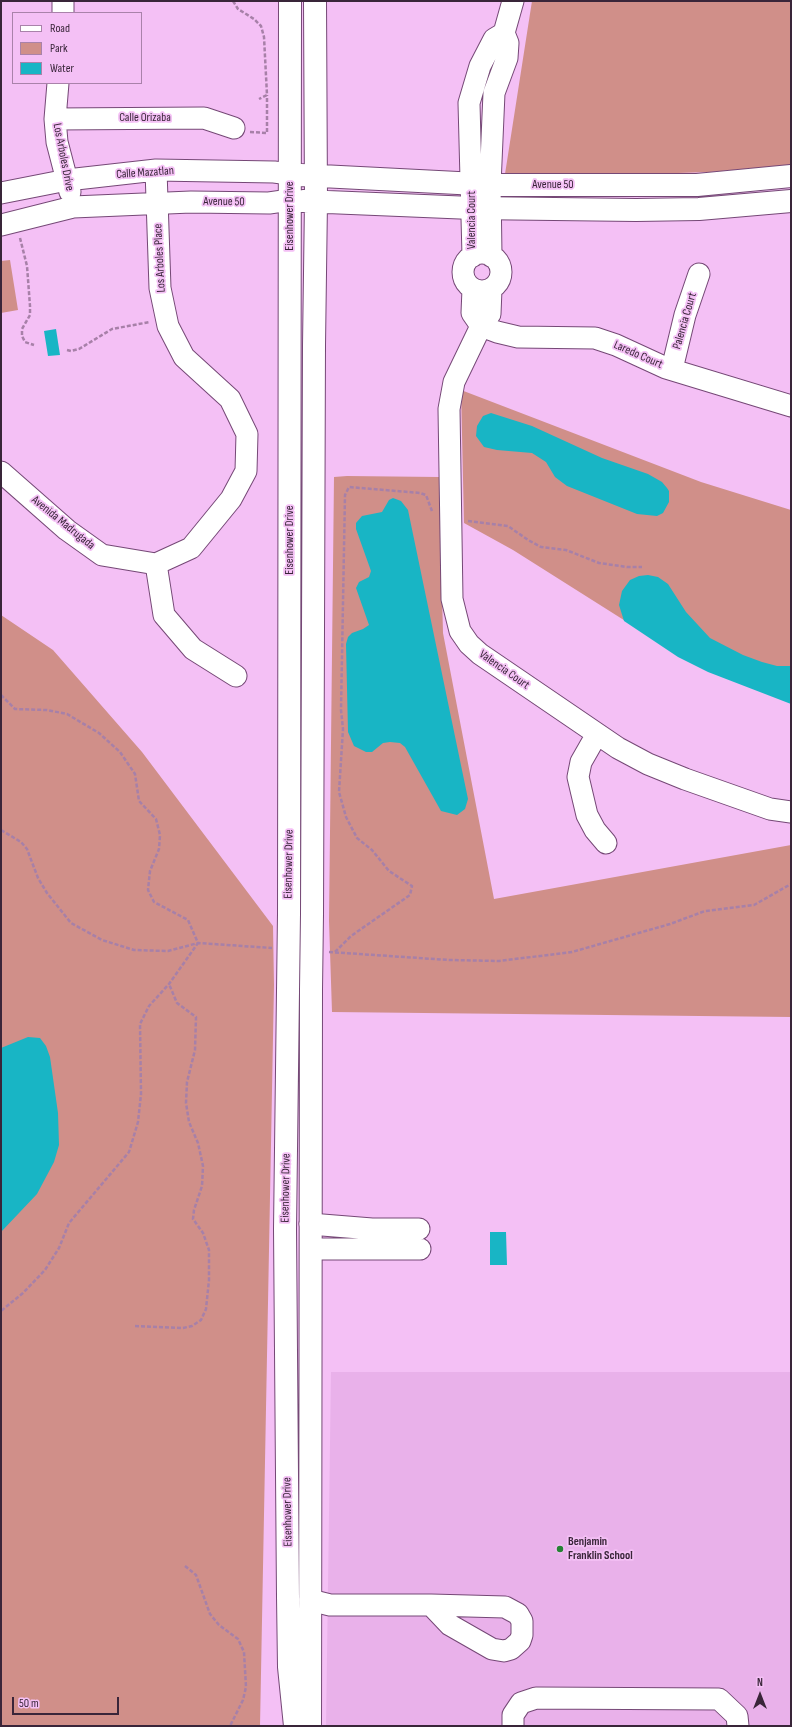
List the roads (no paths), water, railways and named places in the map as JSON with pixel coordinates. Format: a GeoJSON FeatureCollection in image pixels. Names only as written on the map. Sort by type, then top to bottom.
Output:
{"type":"FeatureCollection","features":[{"type":"Feature","properties":{"kind":"main road","name":"Eisenhower Drive"},"geometry":{"type":"LineString","coordinates":[[290,1],[289,914],[285,1229],[289,1667],[295,1726]]}},
{"type":"Feature","properties":{"kind":"main road","name":"Eisenhower Drive"},"geometry":{"type":"LineString","coordinates":[[310,1726],[310,1224],[316,201],[315,1]]}},
{"type":"Feature","properties":{"kind":"main road","name":"Avenue 50"},"geometry":{"type":"LineString","coordinates":[[290,174],[481,185],[697,185],[791,176]]}},
{"type":"Feature","properties":{"kind":"main road","name":"Avenue 50"},"geometry":{"type":"LineString","coordinates":[[290,200],[481,208],[699,209],[791,201]]}},
{"type":"Feature","properties":{"kind":"main road"},"geometry":{"type":"LineString","coordinates":[[286,1155],[297,1176],[298,1240],[310,1249]]}},
{"type":"Feature","properties":{"kind":"main road"},"geometry":{"type":"LineString","coordinates":[[289,1569],[300,1595],[305,1599],[310,1600]]}},
{"type":"Feature","properties":{"kind":"street"},"geometry":{"type":"LineString","coordinates":[[63,1],[63,12]]}},
{"type":"Feature","properties":{"kind":"street","name":"Valencia Court"},"geometry":{"type":"LineString","coordinates":[[482,256],[481,185],[494,93],[507,58],[508,44],[504,33],[513,1]]}},
{"type":"Feature","properties":{"kind":"street","name":"Los Arboles Drive"},"geometry":{"type":"LineString","coordinates":[[58,84],[55,119],[57,142],[73,207]]}},
{"type":"Feature","properties":{"kind":"street","name":"Calle Orizaba"},"geometry":{"type":"LineString","coordinates":[[55,119],[204,118],[234,128]]}},
{"type":"Feature","properties":{"kind":"street","name":"Calle Mazatlan"},"geometry":{"type":"LineString","coordinates":[[1,193],[67,180],[156,170],[274,172],[290,174]]}},
{"type":"Feature","properties":{"kind":"street","name":"Los Arboles Place"},"geometry":{"type":"LineString","coordinates":[[156,170],[160,288],[168,326],[184,357],[230,399],[247,434],[246,471],[231,499],[191,548],[156,564]]}},
{"type":"Feature","properties":{"kind":"street","name":"Avenue 50"},"geometry":{"type":"LineString","coordinates":[[157,203],[269,203],[290,200]]}},
{"type":"Feature","properties":{"kind":"street"},"geometry":{"type":"LineString","coordinates":[[9,223],[73,207],[157,203]]}},
{"type":"Feature","properties":{"kind":"street","name":"Valencia Court"},"geometry":{"type":"LineString","coordinates":[[482,256],[499,266],[500,272],[497,283],[482,289],[466,283],[463,271],[464,265],[482,256]]}},
{"type":"Feature","properties":{"kind":"street","name":"Palencia Court"},"geometry":{"type":"LineString","coordinates":[[672,369],[685,315],[699,274]]}},
{"type":"Feature","properties":{"kind":"street","name":"Valencia Court"},"geometry":{"type":"LineString","coordinates":[[482,289],[472,313],[481,326],[462,363],[451,394],[449,409],[452,599],[460,630],[469,644],[480,654],[618,748],[648,764],[685,779],[770,809],[791,812]]}},
{"type":"Feature","properties":{"kind":"street","name":"Laredo Court"},"geometry":{"type":"LineString","coordinates":[[481,326],[497,332],[518,336],[595,338],[616,345],[672,369],[791,406]]}},
{"type":"Feature","properties":{"kind":"street","name":"Avenida Madrugada"},"geometry":{"type":"LineString","coordinates":[[1,472],[67,530],[102,555],[156,564]]}},
{"type":"Feature","properties":{"kind":"street"},"geometry":{"type":"LineString","coordinates":[[156,564],[164,615],[193,648],[236,676]]}},
{"type":"Feature","properties":{"kind":"street"},"geometry":{"type":"LineString","coordinates":[[597,734],[581,762],[578,777],[587,815],[595,830],[606,843]]}},
{"type":"Feature","properties":{"kind":"street"},"geometry":{"type":"LineString","coordinates":[[310,1224],[372,1239]]}},
{"type":"Feature","properties":{"kind":"street"},"geometry":{"type":"LineString","coordinates":[[310,1249],[372,1239],[419,1239]]}},
{"type":"Feature","properties":{"kind":"street"},"geometry":{"type":"LineString","coordinates":[[310,1600],[330,1605],[431,1605]]}},
{"type":"Feature","properties":{"kind":"street"},"geometry":{"type":"LineString","coordinates":[[512,1726],[513,1715],[521,1703],[536,1698],[544,1698],[719,1699],[737,1716],[738,1726]]}},
{"type":"Feature","properties":{"kind":"water"},"geometry":{"type":"Polygon","coordinates":[[[56,329],[60,355],[48,356],[44,331],[56,329]]]}},
{"type":"Feature","properties":{"kind":"water"},"geometry":{"type":"Polygon","coordinates":[[[491,413],[532,426],[602,458],[648,474],[662,482],[667,488],[669,491],[669,502],[663,513],[657,516],[637,514],[567,486],[555,477],[546,462],[532,453],[497,450],[484,447],[476,436],[477,426],[483,416],[491,413]]]}},
{"type":"Feature","properties":{"kind":"water"},"geometry":{"type":"Polygon","coordinates":[[[393,498],[401,501],[408,510],[468,799],[465,809],[457,815],[441,811],[405,747],[400,743],[383,743],[372,752],[366,752],[354,746],[348,732],[346,644],[348,637],[352,633],[369,625],[356,588],[359,582],[369,577],[371,571],[356,529],[356,523],[362,516],[382,512],[389,500],[393,498]]]}},
{"type":"Feature","properties":{"kind":"water"},"geometry":{"type":"Polygon","coordinates":[[[648,575],[658,577],[668,584],[686,612],[710,638],[743,655],[762,662],[777,666],[791,666],[791,704],[708,672],[678,657],[624,621],[619,605],[622,591],[630,580],[639,576],[648,575]]]}},
{"type":"Feature","properties":{"kind":"water"},"geometry":{"type":"Polygon","coordinates":[[[28,1037],[40,1038],[46,1046],[50,1057],[58,1113],[59,1145],[54,1162],[37,1194],[1,1232],[1,1048],[28,1037]]]}},
{"type":"Feature","properties":{"kind":"water"},"geometry":{"type":"Polygon","coordinates":[[[490,1232],[506,1232],[507,1265],[490,1265],[490,1232]]]}},
{"type":"Feature","properties":{"kind":"place","name":"Benjamin Franklin School"},"geometry":{"type":"Point","coordinates":[560,1549]}}]}
